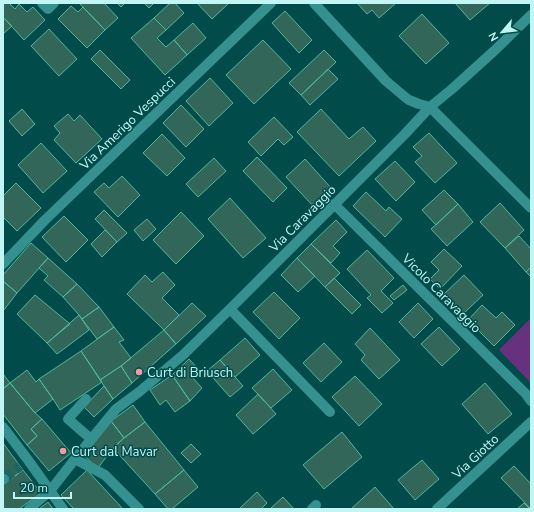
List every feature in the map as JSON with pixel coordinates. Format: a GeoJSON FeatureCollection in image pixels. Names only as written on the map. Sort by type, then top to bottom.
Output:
{"type":"FeatureCollection","features":[{"type":"Feature","properties":{"kind":"street"},"geometry":{"type":"LineString","coordinates":[[42,3],[48,9],[54,3]]}},
{"type":"Feature","properties":{"kind":"street","name":"Via Amerigo Vespucci"},"geometry":{"type":"LineString","coordinates":[[3,264],[45,220],[271,3]]}},
{"type":"Feature","properties":{"kind":"street"},"geometry":{"type":"LineString","coordinates":[[314,3],[386,81],[409,100],[430,107],[443,118],[529,203]]}},
{"type":"Feature","properties":{"kind":"street","name":"Via Caravaggio"},"geometry":{"type":"LineString","coordinates":[[29,509],[50,491],[116,409],[177,360],[404,135],[430,107],[494,52],[531,15]]}},
{"type":"Feature","properties":{"kind":"street","name":"Vicolo Caravaggio"},"geometry":{"type":"LineString","coordinates":[[334,204],[526,394],[531,401]]}},
{"type":"Feature","properties":{"kind":"street"},"geometry":{"type":"LineString","coordinates":[[230,309],[330,412]]}},
{"type":"Feature","properties":{"kind":"street"},"geometry":{"type":"LineString","coordinates":[[86,399],[68,419],[91,439]]}},
{"type":"Feature","properties":{"kind":"street","name":"Via Giotto"},"geometry":{"type":"LineString","coordinates":[[437,509],[531,422]]}},
{"type":"Feature","properties":{"kind":"street"},"geometry":{"type":"LineString","coordinates":[[3,427],[24,463],[50,491],[63,509]]}},
{"type":"Feature","properties":{"kind":"street"},"geometry":{"type":"LineString","coordinates":[[75,459],[105,475],[139,509]]}},
{"type":"Feature","properties":{"kind":"shaded area"},"geometry":{"type":"Polygon","coordinates":[[[531,318],[531,383],[499,350],[531,318]]]}},
{"type":"Feature","properties":{"kind":"building"},"geometry":{"type":"Polygon","coordinates":[[[3,3],[9,3],[15,9],[19,4],[27,12],[33,7],[45,20],[24,40],[3,17],[3,3]]]}},
{"type":"Feature","properties":{"kind":"building"},"geometry":{"type":"Polygon","coordinates":[[[79,3],[104,3],[118,18],[105,30],[79,3]]]}},
{"type":"Feature","properties":{"kind":"building"},"geometry":{"type":"Polygon","coordinates":[[[117,3],[125,3],[121,7],[117,3]]]}},
{"type":"Feature","properties":{"kind":"building"},"geometry":{"type":"Polygon","coordinates":[[[144,3],[154,3],[149,8],[144,3]]]}},
{"type":"Feature","properties":{"kind":"building"},"geometry":{"type":"Polygon","coordinates":[[[170,3],[175,3],[184,13],[166,30],[154,18],[170,3]]]}},
{"type":"Feature","properties":{"kind":"building"},"geometry":{"type":"Polygon","coordinates":[[[197,3],[229,3],[212,19],[197,3]]]}},
{"type":"Feature","properties":{"kind":"building"},"geometry":{"type":"Polygon","coordinates":[[[357,3],[396,3],[379,18],[372,10],[367,14],[357,3]]]}},
{"type":"Feature","properties":{"kind":"building"},"geometry":{"type":"Polygon","coordinates":[[[455,3],[490,3],[470,20],[455,3]]]}},
{"type":"Feature","properties":{"kind":"building"},"geometry":{"type":"Polygon","coordinates":[[[71,6],[78,12],[83,7],[105,30],[87,48],[58,19],[71,6]]]}},
{"type":"Feature","properties":{"kind":"building"},"geometry":{"type":"Polygon","coordinates":[[[285,11],[312,40],[299,53],[272,23],[285,11]]]}},
{"type":"Feature","properties":{"kind":"building"},"geometry":{"type":"Polygon","coordinates":[[[422,14],[449,43],[426,64],[399,36],[422,14]]]}},
{"type":"Feature","properties":{"kind":"building"},"geometry":{"type":"Polygon","coordinates":[[[3,17],[12,26],[3,34],[3,17]]]}},
{"type":"Feature","properties":{"kind":"building"},"geometry":{"type":"Polygon","coordinates":[[[154,18],[166,30],[157,38],[166,47],[174,40],[187,55],[165,75],[131,38],[154,18]]]}},
{"type":"Feature","properties":{"kind":"building"},"geometry":{"type":"Polygon","coordinates":[[[193,23],[206,38],[187,55],[174,40],[193,23]]]}},
{"type":"Feature","properties":{"kind":"building"},"geometry":{"type":"Polygon","coordinates":[[[49,29],[77,59],[59,76],[31,46],[49,29]]]}},
{"type":"Feature","properties":{"kind":"building"},"geometry":{"type":"Polygon","coordinates":[[[263,40],[291,69],[254,104],[226,75],[263,40]]]}},
{"type":"Feature","properties":{"kind":"building"},"geometry":{"type":"Polygon","coordinates":[[[100,50],[130,80],[121,89],[91,59],[100,50]]]}},
{"type":"Feature","properties":{"kind":"building"},"geometry":{"type":"Polygon","coordinates":[[[324,50],[336,62],[301,95],[289,83],[324,50]]]}},
{"type":"Feature","properties":{"kind":"building"},"geometry":{"type":"Polygon","coordinates":[[[328,69],[338,79],[310,105],[301,95],[328,69]]]}},
{"type":"Feature","properties":{"kind":"building"},"geometry":{"type":"Polygon","coordinates":[[[210,78],[233,103],[209,126],[186,101],[210,78]]]}},
{"type":"Feature","properties":{"kind":"building"},"geometry":{"type":"Polygon","coordinates":[[[181,105],[204,129],[186,147],[163,123],[181,105]]]}},
{"type":"Feature","properties":{"kind":"building"},"geometry":{"type":"Polygon","coordinates":[[[22,109],[35,124],[22,136],[9,121],[22,109]]]}},
{"type":"Feature","properties":{"kind":"building"},"geometry":{"type":"Polygon","coordinates":[[[321,109],[349,139],[363,127],[376,141],[339,176],[297,132],[321,109]]]}},
{"type":"Feature","properties":{"kind":"building"},"geometry":{"type":"Polygon","coordinates":[[[68,114],[74,121],[80,115],[102,139],[76,163],[54,140],[60,133],[54,126],[68,114]]]}},
{"type":"Feature","properties":{"kind":"building"},"geometry":{"type":"Polygon","coordinates":[[[274,117],[293,137],[284,145],[278,139],[261,156],[248,142],[274,117]]]}},
{"type":"Feature","properties":{"kind":"building"},"geometry":{"type":"Polygon","coordinates":[[[429,133],[457,163],[435,183],[415,162],[422,156],[413,147],[429,133]]]}},
{"type":"Feature","properties":{"kind":"building"},"geometry":{"type":"Polygon","coordinates":[[[162,134],[185,158],[167,176],[143,153],[162,134]]]}},
{"type":"Feature","properties":{"kind":"building"},"geometry":{"type":"Polygon","coordinates":[[[41,143],[67,171],[43,193],[18,165],[41,143]]]}},
{"type":"Feature","properties":{"kind":"building"},"geometry":{"type":"Polygon","coordinates":[[[257,157],[287,188],[273,202],[243,171],[257,157]]]}},
{"type":"Feature","properties":{"kind":"building"},"geometry":{"type":"Polygon","coordinates":[[[214,158],[226,171],[198,197],[186,184],[214,158]]]}},
{"type":"Feature","properties":{"kind":"building"},"geometry":{"type":"Polygon","coordinates":[[[305,159],[332,189],[313,206],[286,177],[305,159]]]}},
{"type":"Feature","properties":{"kind":"building"},"geometry":{"type":"Polygon","coordinates":[[[395,161],[415,182],[396,201],[375,179],[395,161]]]}},
{"type":"Feature","properties":{"kind":"building"},"geometry":{"type":"Polygon","coordinates":[[[122,176],[140,195],[118,217],[94,192],[104,183],[109,188],[122,176]]]}},
{"type":"Feature","properties":{"kind":"building"},"geometry":{"type":"Polygon","coordinates":[[[16,183],[41,208],[17,231],[3,217],[3,196],[16,183]]]}},
{"type":"Feature","properties":{"kind":"building"},"geometry":{"type":"Polygon","coordinates":[[[444,190],[458,204],[436,225],[422,210],[444,190]]]}},
{"type":"Feature","properties":{"kind":"building"},"geometry":{"type":"Polygon","coordinates":[[[366,192],[386,211],[389,207],[402,219],[385,237],[353,206],[366,192]]]}},
{"type":"Feature","properties":{"kind":"building"},"geometry":{"type":"Polygon","coordinates":[[[230,198],[266,238],[243,258],[208,219],[230,198]]]}},
{"type":"Feature","properties":{"kind":"building"},"geometry":{"type":"Polygon","coordinates":[[[500,203],[524,230],[505,248],[480,222],[500,203]]]}},
{"type":"Feature","properties":{"kind":"building"},"geometry":{"type":"Polygon","coordinates":[[[458,204],[473,222],[447,246],[431,229],[458,204]]]}},
{"type":"Feature","properties":{"kind":"building"},"geometry":{"type":"Polygon","coordinates":[[[104,210],[127,233],[117,242],[95,219],[104,210]]]}},
{"type":"Feature","properties":{"kind":"building"},"geometry":{"type":"Polygon","coordinates":[[[181,212],[204,236],[176,264],[153,240],[181,212]]]}},
{"type":"Feature","properties":{"kind":"building"},"geometry":{"type":"Polygon","coordinates":[[[64,216],[88,240],[66,262],[42,237],[64,216]]]}},
{"type":"Feature","properties":{"kind":"building"},"geometry":{"type":"Polygon","coordinates":[[[147,219],[156,229],[143,241],[134,230],[147,219]]]}},
{"type":"Feature","properties":{"kind":"building"},"geometry":{"type":"Polygon","coordinates":[[[336,220],[347,232],[333,246],[340,253],[331,263],[311,244],[336,220]]]}},
{"type":"Feature","properties":{"kind":"building"},"geometry":{"type":"Polygon","coordinates":[[[105,230],[117,242],[102,257],[91,244],[105,230]]]}},
{"type":"Feature","properties":{"kind":"building"},"geometry":{"type":"Polygon","coordinates":[[[519,236],[531,249],[531,267],[526,272],[505,248],[519,236]]]}},
{"type":"Feature","properties":{"kind":"building"},"geometry":{"type":"Polygon","coordinates":[[[31,243],[48,258],[17,293],[3,281],[3,275],[31,243]]]}},
{"type":"Feature","properties":{"kind":"building"},"geometry":{"type":"Polygon","coordinates":[[[311,244],[340,273],[325,287],[297,258],[311,244]]]}},
{"type":"Feature","properties":{"kind":"building"},"geometry":{"type":"Polygon","coordinates":[[[444,249],[462,266],[440,289],[430,279],[439,270],[431,262],[444,249]]]}},
{"type":"Feature","properties":{"kind":"building"},"geometry":{"type":"Polygon","coordinates":[[[367,250],[394,278],[381,291],[393,303],[382,313],[367,298],[371,295],[347,269],[367,250]]]}},
{"type":"Feature","properties":{"kind":"building"},"geometry":{"type":"Polygon","coordinates":[[[48,258],[77,284],[63,297],[44,280],[48,276],[39,268],[48,258]]]}},
{"type":"Feature","properties":{"kind":"building"},"geometry":{"type":"Polygon","coordinates":[[[297,258],[315,276],[298,292],[281,275],[297,258]]]}},
{"type":"Feature","properties":{"kind":"building"},"geometry":{"type":"Polygon","coordinates":[[[531,267],[531,277],[526,272],[531,267]]]}},
{"type":"Feature","properties":{"kind":"building"},"geometry":{"type":"Polygon","coordinates":[[[163,272],[175,285],[162,298],[179,315],[164,330],[127,294],[145,275],[152,282],[163,272]]]}},
{"type":"Feature","properties":{"kind":"building"},"geometry":{"type":"Polygon","coordinates":[[[464,275],[483,295],[463,314],[444,294],[464,275]]]}},
{"type":"Feature","properties":{"kind":"building"},"geometry":{"type":"Polygon","coordinates":[[[334,278],[361,305],[352,314],[325,287],[334,278]]]}},
{"type":"Feature","properties":{"kind":"building"},"geometry":{"type":"Polygon","coordinates":[[[3,281],[17,293],[3,311],[3,281]]]}},
{"type":"Feature","properties":{"kind":"building"},"geometry":{"type":"Polygon","coordinates":[[[77,284],[99,307],[82,319],[63,297],[77,284]]]}},
{"type":"Feature","properties":{"kind":"building"},"geometry":{"type":"Polygon","coordinates":[[[403,285],[407,290],[394,300],[390,296],[403,285]]]}},
{"type":"Feature","properties":{"kind":"building"},"geometry":{"type":"Polygon","coordinates":[[[274,292],[300,318],[279,339],[253,312],[274,292]]]}},
{"type":"Feature","properties":{"kind":"building"},"geometry":{"type":"Polygon","coordinates":[[[35,295],[70,324],[47,343],[17,314],[35,295]]]}},
{"type":"Feature","properties":{"kind":"building"},"geometry":{"type":"Polygon","coordinates":[[[192,303],[206,316],[176,344],[164,330],[192,303]]]}},
{"type":"Feature","properties":{"kind":"building"},"geometry":{"type":"Polygon","coordinates":[[[418,303],[433,319],[414,338],[399,322],[418,303]]]}},
{"type":"Feature","properties":{"kind":"building"},"geometry":{"type":"Polygon","coordinates":[[[482,305],[496,318],[502,312],[515,325],[494,346],[468,320],[482,305]]]}},
{"type":"Feature","properties":{"kind":"building"},"geometry":{"type":"Polygon","coordinates":[[[99,307],[114,327],[97,339],[82,319],[99,307]]]}},
{"type":"Feature","properties":{"kind":"building"},"geometry":{"type":"Polygon","coordinates":[[[79,315],[89,330],[57,354],[47,343],[79,315]]]}},
{"type":"Feature","properties":{"kind":"building"},"geometry":{"type":"Polygon","coordinates":[[[114,327],[124,340],[119,342],[131,358],[100,380],[81,351],[114,327]]]}},
{"type":"Feature","properties":{"kind":"building"},"geometry":{"type":"Polygon","coordinates":[[[439,327],[460,349],[442,366],[421,344],[439,327]]]}},
{"type":"Feature","properties":{"kind":"building"},"geometry":{"type":"Polygon","coordinates":[[[370,328],[400,360],[379,379],[361,360],[365,355],[355,344],[370,328]]]}},
{"type":"Feature","properties":{"kind":"building"},"geometry":{"type":"Polygon","coordinates":[[[164,330],[176,344],[132,383],[121,366],[164,330]]]}},
{"type":"Feature","properties":{"kind":"building"},"geometry":{"type":"Polygon","coordinates":[[[245,338],[260,355],[235,377],[220,360],[245,338]]]}},
{"type":"Feature","properties":{"kind":"building"},"geometry":{"type":"Polygon","coordinates":[[[324,343],[342,362],[321,382],[303,363],[324,343]]]}},
{"type":"Feature","properties":{"kind":"building"},"geometry":{"type":"Polygon","coordinates":[[[81,351],[102,382],[60,410],[39,379],[81,351]]]}},
{"type":"Feature","properties":{"kind":"building"},"geometry":{"type":"Polygon","coordinates":[[[189,359],[200,371],[193,378],[202,388],[190,401],[172,375],[189,359]]]}},
{"type":"Feature","properties":{"kind":"building"},"geometry":{"type":"Polygon","coordinates":[[[220,360],[243,386],[230,397],[207,371],[220,360]]]}},
{"type":"Feature","properties":{"kind":"building"},"geometry":{"type":"Polygon","coordinates":[[[121,366],[132,383],[113,399],[100,380],[121,366]]]}},
{"type":"Feature","properties":{"kind":"building"},"geometry":{"type":"Polygon","coordinates":[[[273,369],[292,390],[271,408],[252,388],[273,369]]]}},
{"type":"Feature","properties":{"kind":"building"},"geometry":{"type":"Polygon","coordinates":[[[27,370],[36,382],[39,379],[53,399],[35,413],[10,383],[27,370]]]}},
{"type":"Feature","properties":{"kind":"building"},"geometry":{"type":"Polygon","coordinates":[[[3,374],[10,383],[3,389],[3,374]]]}},
{"type":"Feature","properties":{"kind":"building"},"geometry":{"type":"Polygon","coordinates":[[[172,375],[190,401],[175,412],[166,400],[160,405],[150,390],[172,375]]]}},
{"type":"Feature","properties":{"kind":"building"},"geometry":{"type":"Polygon","coordinates":[[[355,376],[382,404],[359,426],[332,397],[355,376]]]}},
{"type":"Feature","properties":{"kind":"building"},"geometry":{"type":"Polygon","coordinates":[[[10,383],[35,413],[42,419],[31,429],[37,436],[27,445],[3,414],[3,389],[10,383]]]}},
{"type":"Feature","properties":{"kind":"building"},"geometry":{"type":"Polygon","coordinates":[[[485,383],[512,414],[488,434],[462,404],[485,383]]]}},
{"type":"Feature","properties":{"kind":"building"},"geometry":{"type":"Polygon","coordinates":[[[104,386],[113,399],[94,417],[84,407],[104,386]]]}},
{"type":"Feature","properties":{"kind":"building"},"geometry":{"type":"Polygon","coordinates":[[[258,394],[276,414],[253,434],[236,415],[258,394]]]}},
{"type":"Feature","properties":{"kind":"building"},"geometry":{"type":"Polygon","coordinates":[[[133,405],[145,422],[124,438],[111,421],[133,405]]]}},
{"type":"Feature","properties":{"kind":"building"},"geometry":{"type":"Polygon","coordinates":[[[42,419],[71,453],[49,471],[27,445],[37,436],[31,429],[42,419]]]}},
{"type":"Feature","properties":{"kind":"building"},"geometry":{"type":"Polygon","coordinates":[[[111,421],[124,438],[113,448],[98,468],[84,456],[111,421]]]}},
{"type":"Feature","properties":{"kind":"building"},"geometry":{"type":"Polygon","coordinates":[[[145,422],[184,470],[155,494],[113,448],[145,422]]]}},
{"type":"Feature","properties":{"kind":"building"},"geometry":{"type":"Polygon","coordinates":[[[342,432],[362,457],[324,489],[303,465],[342,432]]]}},
{"type":"Feature","properties":{"kind":"building"},"geometry":{"type":"Polygon","coordinates":[[[3,443],[23,470],[7,482],[3,478],[3,443]]]}},
{"type":"Feature","properties":{"kind":"building"},"geometry":{"type":"Polygon","coordinates":[[[191,444],[201,454],[191,463],[181,453],[191,444]]]}},
{"type":"Feature","properties":{"kind":"building"},"geometry":{"type":"Polygon","coordinates":[[[422,460],[439,479],[415,500],[398,480],[422,460]]]}},
{"type":"Feature","properties":{"kind":"building"},"geometry":{"type":"Polygon","coordinates":[[[514,466],[531,484],[531,509],[501,478],[514,466]]]}},
{"type":"Feature","properties":{"kind":"building"},"geometry":{"type":"Polygon","coordinates":[[[23,470],[41,493],[19,509],[3,509],[3,485],[23,470]]]}},
{"type":"Feature","properties":{"kind":"building"},"geometry":{"type":"Polygon","coordinates":[[[87,470],[123,509],[74,509],[61,495],[87,470]]]}},
{"type":"Feature","properties":{"kind":"building"},"geometry":{"type":"Polygon","coordinates":[[[184,470],[198,487],[172,509],[168,509],[155,494],[184,470]]]}},
{"type":"Feature","properties":{"kind":"building"},"geometry":{"type":"Polygon","coordinates":[[[375,487],[394,509],[351,509],[375,487]]]}},
{"type":"Feature","properties":{"kind":"building"},"geometry":{"type":"Polygon","coordinates":[[[257,492],[267,503],[261,509],[239,509],[257,492]]]}},
{"type":"Feature","properties":{"kind":"building"},"geometry":{"type":"Polygon","coordinates":[[[283,497],[294,509],[270,509],[283,497]]]}},
{"type":"Feature","properties":{"kind":"building"},"geometry":{"type":"Polygon","coordinates":[[[48,502],[53,509],[39,509],[48,502]]]}},
{"type":"Feature","properties":{"kind":"building"},"geometry":{"type":"Polygon","coordinates":[[[524,503],[530,509],[517,509],[524,503]]]}},
{"type":"Feature","properties":{"kind":"tunnel"},"geometry":{"type":"LineString","coordinates":[[4,479],[20,466]]}},
{"type":"Feature","properties":{"kind":"place","name":"Curt di Briusch"},"geometry":{"type":"Point","coordinates":[139,372]}},
{"type":"Feature","properties":{"kind":"place","name":"Curt dal Mavar"},"geometry":{"type":"Point","coordinates":[63,451]}}]}
